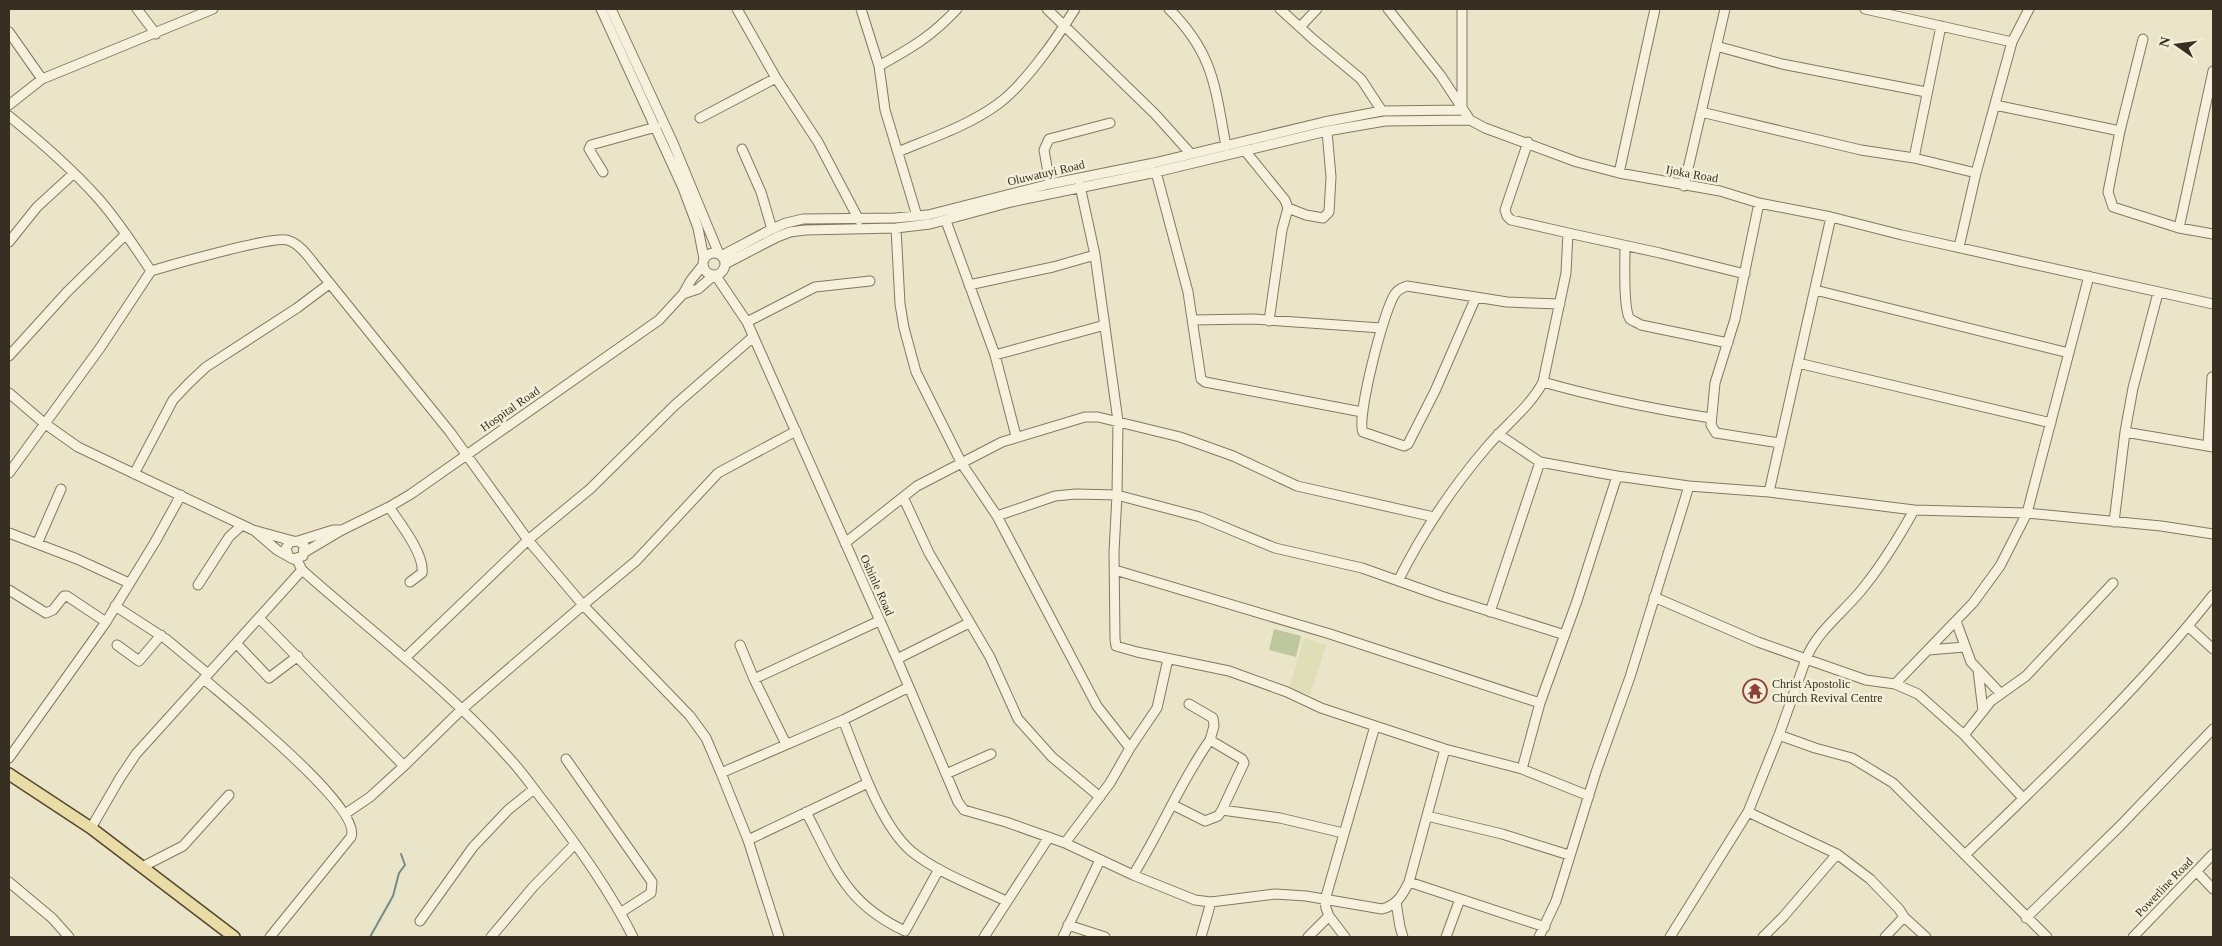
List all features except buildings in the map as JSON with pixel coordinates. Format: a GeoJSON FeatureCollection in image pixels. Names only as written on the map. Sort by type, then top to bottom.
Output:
{"type":"FeatureCollection","features":[{"type":"Feature","properties":{"kind":"main road"},"geometry":{"type":"LineString","coordinates":[[9,774],[91,828],[234,937]]}},
{"type":"Feature","properties":{"kind":"street"},"geometry":{"type":"LineString","coordinates":[[137,9],[156,34]]}},
{"type":"Feature","properties":{"kind":"street"},"geometry":{"type":"LineString","coordinates":[[9,105],[42,79],[156,34],[213,9]]}},
{"type":"Feature","properties":{"kind":"street"},"geometry":{"type":"LineString","coordinates":[[601,9],[691,206],[698,228],[706,273],[775,233],[761,192],[742,149]]}},
{"type":"Feature","properties":{"kind":"street"},"geometry":{"type":"LineString","coordinates":[[611,9],[673,143],[720,266]]}},
{"type":"Feature","properties":{"kind":"street"},"geometry":{"type":"LineString","coordinates":[[737,9],[776,78],[818,142],[859,220]]}},
{"type":"Feature","properties":{"kind":"street"},"geometry":{"type":"LineString","coordinates":[[861,9],[879,66],[885,110],[917,216]]}},
{"type":"Feature","properties":{"kind":"street"},"geometry":{"type":"LineString","coordinates":[[879,66],[923,41],[942,26],[957,9]]}},
{"type":"Feature","properties":{"kind":"street"},"geometry":{"type":"LineString","coordinates":[[1046,9],[1065,25],[1155,114],[1191,154]]}},
{"type":"Feature","properties":{"kind":"street"},"geometry":{"type":"LineString","coordinates":[[898,152],[969,121],[999,103],[1025,76],[1065,25],[1075,9]]}},
{"type":"Feature","properties":{"kind":"street"},"geometry":{"type":"LineString","coordinates":[[1169,9],[1193,37],[1209,66],[1226,146]]}},
{"type":"Feature","properties":{"kind":"street"},"geometry":{"type":"LineString","coordinates":[[1280,9],[1361,79],[1382,111]]}},
{"type":"Feature","properties":{"kind":"street"},"geometry":{"type":"LineString","coordinates":[[1300,27],[1317,9]]}},
{"type":"Feature","properties":{"kind":"street"},"geometry":{"type":"LineString","coordinates":[[1388,9],[1432,64],[1470,120]]}},
{"type":"Feature","properties":{"kind":"street"},"geometry":{"type":"LineString","coordinates":[[1462,9],[1462,110]]}},
{"type":"Feature","properties":{"kind":"street"},"geometry":{"type":"LineString","coordinates":[[1619,173],[1655,9]]}},
{"type":"Feature","properties":{"kind":"street"},"geometry":{"type":"LineString","coordinates":[[1684,186],[1725,9]]}},
{"type":"Feature","properties":{"kind":"street"},"geometry":{"type":"LineString","coordinates":[[1865,9],[2012,42]]}},
{"type":"Feature","properties":{"kind":"street"},"geometry":{"type":"LineString","coordinates":[[1959,247],[1976,172],[2012,42],[2029,9]]}},
{"type":"Feature","properties":{"kind":"street"},"geometry":{"type":"LineString","coordinates":[[1914,158],[1941,26]]}},
{"type":"Feature","properties":{"kind":"street"},"geometry":{"type":"LineString","coordinates":[[9,32],[42,79]]}},
{"type":"Feature","properties":{"kind":"street"},"geometry":{"type":"LineString","coordinates":[[2143,39],[2120,131],[2108,192],[2113,207],[2179,228],[2213,234]]}},
{"type":"Feature","properties":{"kind":"street"},"geometry":{"type":"LineString","coordinates":[[1716,46],[1782,64],[1926,92]]}},
{"type":"Feature","properties":{"kind":"street"},"geometry":{"type":"LineString","coordinates":[[2179,228],[2213,71]]}},
{"type":"Feature","properties":{"kind":"street"},"geometry":{"type":"LineString","coordinates":[[700,118],[776,78]]}},
{"type":"Feature","properties":{"kind":"street"},"geometry":{"type":"LineString","coordinates":[[1995,105],[2120,131]]}},
{"type":"Feature","properties":{"kind":"street","name":"Oluwatuyi Road"},"geometry":{"type":"LineString","coordinates":[[775,233],[786,223],[803,219],[859,220],[917,216],[1324,122],[1382,111],[1462,110]]}},
{"type":"Feature","properties":{"kind":"street"},"geometry":{"type":"LineString","coordinates":[[1701,112],[1862,150],[1914,158],[1976,172]]}},
{"type":"Feature","properties":{"kind":"street"},"geometry":{"type":"LineString","coordinates":[[9,116],[41,142],[97,197],[126,234],[151,271]]}},
{"type":"Feature","properties":{"kind":"street","name":"Oluwatuyi Road"},"geometry":{"type":"LineString","coordinates":[[775,233],[805,230],[896,228],[946,221],[1011,202],[1246,152],[1326,131],[1394,121],[1470,120]]}},
{"type":"Feature","properties":{"kind":"street","name":"Ijoka Road"},"geometry":{"type":"LineString","coordinates":[[1470,120],[1485,128],[1528,142],[1577,162],[1619,173],[1720,191],[1759,203],[1831,217],[1854,224],[2213,304]]}},
{"type":"Feature","properties":{"kind":"street"},"geometry":{"type":"LineString","coordinates":[[1050,184],[1044,150],[1049,139],[1110,123]]}},
{"type":"Feature","properties":{"kind":"street"},"geometry":{"type":"LineString","coordinates":[[603,172],[589,149],[591,145],[656,127]]}},
{"type":"Feature","properties":{"kind":"street"},"geometry":{"type":"LineString","coordinates":[[1288,208],[1306,215],[1324,218],[1329,212],[1331,177],[1326,131]]}},
{"type":"Feature","properties":{"kind":"street"},"geometry":{"type":"LineString","coordinates":[[1528,142],[1505,210],[1505,213],[1511,220],[1745,274]]}},
{"type":"Feature","properties":{"kind":"street"},"geometry":{"type":"LineString","coordinates":[[1246,152],[1285,200],[1288,208],[1279,246],[1268,321]]}},
{"type":"Feature","properties":{"kind":"street"},"geometry":{"type":"LineString","coordinates":[[1156,172],[1188,292],[1201,379],[1205,382],[1362,412]]}},
{"type":"Feature","properties":{"kind":"street"},"geometry":{"type":"LineString","coordinates":[[9,241],[37,208],[73,174]]}},
{"type":"Feature","properties":{"kind":"street"},"geometry":{"type":"LineString","coordinates":[[1080,186],[1095,255],[1118,421],[1114,552],[1114,639],[1116,646],[1168,659],[1212,667],[1261,682],[1321,708],[1445,749],[1522,769],[1588,796]]}},
{"type":"Feature","properties":{"kind":"street"},"geometry":{"type":"LineString","coordinates":[[1759,203],[1745,274],[1728,343],[1715,384],[1711,425],[1716,433],[1780,443]]}},
{"type":"Feature","properties":{"kind":"street"},"geometry":{"type":"LineString","coordinates":[[1769,492],[1831,217]]}},
{"type":"Feature","properties":{"kind":"street"},"geometry":{"type":"LineString","coordinates":[[946,221],[995,355],[1016,436]]}},
{"type":"Feature","properties":{"kind":"street"},"geometry":{"type":"LineString","coordinates":[[896,228],[900,304],[910,354],[916,372],[962,464],[997,516],[1097,706],[1130,748]]}},
{"type":"Feature","properties":{"kind":"street"},"geometry":{"type":"LineString","coordinates":[[1398,581],[1415,547],[1462,476],[1536,394],[1544,382],[1566,273],[1568,233]]}},
{"type":"Feature","properties":{"kind":"street"},"geometry":{"type":"LineString","coordinates":[[9,356],[67,292],[126,234]]}},
{"type":"Feature","properties":{"kind":"street"},"geometry":{"type":"LineString","coordinates":[[9,473],[100,348],[151,271],[281,239],[294,243],[303,250],[467,455],[528,540],[583,605],[690,716],[706,738],[748,840],[779,937]]}},
{"type":"Feature","properties":{"kind":"street"},"geometry":{"type":"LineString","coordinates":[[1625,246],[1626,289],[1628,313],[1631,320],[1641,325],[1728,343]]}},
{"type":"Feature","properties":{"kind":"street"},"geometry":{"type":"LineString","coordinates":[[683,294],[711,254],[720,266]]}},
{"type":"Feature","properties":{"kind":"street"},"geometry":{"type":"LineString","coordinates":[[969,284],[1052,267],[1095,255]]}},
{"type":"Feature","properties":{"kind":"street"},"geometry":{"type":"LineString","coordinates":[[683,294],[698,288],[720,266]]}},
{"type":"Feature","properties":{"kind":"street","name":"Oshinle Road"},"geometry":{"type":"LineString","coordinates":[[720,266],[728,291],[747,322],[898,659],[958,802],[964,810],[1065,842],[1133,875],[1195,900],[1211,902],[1275,894],[1306,896],[1382,909],[1390,907],[1396,902]]}},
{"type":"Feature","properties":{"kind":"street"},"geometry":{"type":"LineString","coordinates":[[1894,684],[1972,603],[2000,566],[2027,513],[2089,276]]}},
{"type":"Feature","properties":{"kind":"street"},"geometry":{"type":"LineString","coordinates":[[747,322],[815,288],[870,281]]}},
{"type":"Feature","properties":{"kind":"street"},"geometry":{"type":"LineString","coordinates":[[134,474],[173,400],[188,383],[206,367],[297,308],[329,284]]}},
{"type":"Feature","properties":{"kind":"street"},"geometry":{"type":"LineString","coordinates":[[1476,296],[1435,392],[1408,444],[1404,446],[1363,432],[1361,427],[1362,412],[1381,328],[1395,293],[1400,289],[1408,286],[1476,296],[1507,302],[1560,304]]}},
{"type":"Feature","properties":{"kind":"street"},"geometry":{"type":"LineString","coordinates":[[1815,290],[2069,353]]}},
{"type":"Feature","properties":{"kind":"street"},"geometry":{"type":"LineString","coordinates":[[2114,522],[2125,432],[2133,388],[2158,293]]}},
{"type":"Feature","properties":{"kind":"street","name":"Hospital Road"},"geometry":{"type":"LineString","coordinates":[[342,530],[389,507],[467,455],[659,320],[683,294]]}},
{"type":"Feature","properties":{"kind":"street"},"geometry":{"type":"LineString","coordinates":[[1192,320],[1268,321],[1381,328]]}},
{"type":"Feature","properties":{"kind":"street"},"geometry":{"type":"LineString","coordinates":[[995,355],[1106,326]]}},
{"type":"Feature","properties":{"kind":"street"},"geometry":{"type":"LineString","coordinates":[[405,658],[528,540],[590,489],[675,405],[753,337]]}},
{"type":"Feature","properties":{"kind":"street"},"geometry":{"type":"LineString","coordinates":[[1798,363],[2051,423]]}},
{"type":"Feature","properties":{"kind":"street"},"geometry":{"type":"LineString","coordinates":[[2125,432],[2211,447],[2213,375]]}},
{"type":"Feature","properties":{"kind":"street"},"geometry":{"type":"LineString","coordinates":[[1544,382],[1646,408],[1711,418]]}},
{"type":"Feature","properties":{"kind":"street"},"geometry":{"type":"LineString","coordinates":[[9,393],[44,423],[78,446],[253,530],[296,541],[304,545],[305,552]]}},
{"type":"Feature","properties":{"kind":"street"},"geometry":{"type":"LineString","coordinates":[[845,543],[917,486],[1016,436],[1085,417],[1098,417],[1118,421],[1180,436],[1234,456],[1297,486],[1434,517]]}},
{"type":"Feature","properties":{"kind":"street"},"geometry":{"type":"LineString","coordinates":[[345,814],[370,797],[461,710],[636,561],[718,473],[796,431]]}},
{"type":"Feature","properties":{"kind":"street"},"geometry":{"type":"LineString","coordinates":[[1498,434],[1540,462],[1617,476],[1689,486],[1769,492],[1914,510],[2027,513],[2213,534]]}},
{"type":"Feature","properties":{"kind":"street"},"geometry":{"type":"LineString","coordinates":[[1490,612],[1540,462]]}},
{"type":"Feature","properties":{"kind":"street"},"geometry":{"type":"LineString","coordinates":[[1522,769],[1540,703],[1591,559],[1617,476]]}},
{"type":"Feature","properties":{"kind":"street"},"geometry":{"type":"LineString","coordinates":[[1539,937],[1556,901],[1588,796],[1630,676],[1689,486]]}},
{"type":"Feature","properties":{"kind":"street"},"geometry":{"type":"LineString","coordinates":[[37,544],[61,489]]}},
{"type":"Feature","properties":{"kind":"street"},"geometry":{"type":"LineString","coordinates":[[997,516],[1055,496],[1076,494],[1117,495],[1200,517],[1275,548],[1362,568],[1564,635]]}},
{"type":"Feature","properties":{"kind":"street"},"geometry":{"type":"LineString","coordinates":[[9,758],[106,622],[155,542],[181,495]]}},
{"type":"Feature","properties":{"kind":"street"},"geometry":{"type":"LineString","coordinates":[[903,497],[930,553],[990,657],[1018,719],[1052,757],[1100,797]]}},
{"type":"Feature","properties":{"kind":"street"},"geometry":{"type":"LineString","coordinates":[[389,507],[404,529],[421,561],[422,573],[410,582]]}},
{"type":"Feature","properties":{"kind":"street"},"geometry":{"type":"LineString","coordinates":[[1670,937],[1748,812],[1779,735],[1809,651],[1826,628],[1860,592],[1877,569],[1914,510]]}},
{"type":"Feature","properties":{"kind":"street"},"geometry":{"type":"LineString","coordinates":[[198,585],[229,537],[242,525]]}},
{"type":"Feature","properties":{"kind":"street"},"geometry":{"type":"LineString","coordinates":[[253,530],[277,550],[297,560],[302,570],[405,658],[461,710],[510,760],[575,844],[620,913],[633,937]]}},
{"type":"Feature","properties":{"kind":"street"},"geometry":{"type":"LineString","coordinates":[[288,556],[287,545],[332,530],[342,530]]}},
{"type":"Feature","properties":{"kind":"street"},"geometry":{"type":"LineString","coordinates":[[297,560],[305,552],[342,530]]}},
{"type":"Feature","properties":{"kind":"street"},"geometry":{"type":"LineString","coordinates":[[9,534],[77,559],[130,583]]}},
{"type":"Feature","properties":{"kind":"street"},"geometry":{"type":"LineString","coordinates":[[91,828],[136,754],[302,570]]}},
{"type":"Feature","properties":{"kind":"street"},"geometry":{"type":"LineString","coordinates":[[1115,570],[1330,634],[1540,703]]}},
{"type":"Feature","properties":{"kind":"street"},"geometry":{"type":"LineString","coordinates":[[1964,735],[1983,711],[2001,694],[2026,676],[2113,583]]}},
{"type":"Feature","properties":{"kind":"street"},"geometry":{"type":"LineString","coordinates":[[9,590],[46,613],[53,610],[64,596],[67,596],[106,622]]}},
{"type":"Feature","properties":{"kind":"street"},"geometry":{"type":"LineString","coordinates":[[1965,855],[2085,739],[2189,627],[2213,595]]}},
{"type":"Feature","properties":{"kind":"street"},"geometry":{"type":"LineString","coordinates":[[1654,598],[1758,642],[1866,680],[1894,684],[1918,694],[1964,735],[2023,798]]}},
{"type":"Feature","properties":{"kind":"street"},"geometry":{"type":"LineString","coordinates":[[115,606],[161,635],[296,758],[345,814],[352,829],[351,837],[270,937]]}},
{"type":"Feature","properties":{"kind":"street"},"geometry":{"type":"LineString","coordinates":[[259,618],[404,766]]}},
{"type":"Feature","properties":{"kind":"street"},"geometry":{"type":"LineString","coordinates":[[754,679],[880,621]]}},
{"type":"Feature","properties":{"kind":"street"},"geometry":{"type":"LineString","coordinates":[[1956,621],[1971,662],[2001,694]]}},
{"type":"Feature","properties":{"kind":"street"},"geometry":{"type":"LineString","coordinates":[[898,659],[969,623]]}},
{"type":"Feature","properties":{"kind":"street"},"geometry":{"type":"LineString","coordinates":[[2189,627],[2213,649]]}},
{"type":"Feature","properties":{"kind":"street"},"geometry":{"type":"LineString","coordinates":[[117,645],[139,661],[161,635]]}},
{"type":"Feature","properties":{"kind":"street"},"geometry":{"type":"LineString","coordinates":[[236,643],[269,678],[298,656]]}},
{"type":"Feature","properties":{"kind":"street"},"geometry":{"type":"LineString","coordinates":[[740,645],[754,679],[786,744]]}},
{"type":"Feature","properties":{"kind":"street"},"geometry":{"type":"LineString","coordinates":[[1928,650],[1965,647]]}},
{"type":"Feature","properties":{"kind":"street"},"geometry":{"type":"LineString","coordinates":[[1065,842],[1100,797],[1157,708],[1168,659]]}},
{"type":"Feature","properties":{"kind":"street"},"geometry":{"type":"LineString","coordinates":[[1978,670],[1983,711]]}},
{"type":"Feature","properties":{"kind":"street"},"geometry":{"type":"LineString","coordinates":[[721,773],[843,720],[909,688]]}},
{"type":"Feature","properties":{"kind":"street"},"geometry":{"type":"LineString","coordinates":[[1133,875],[1196,760],[1210,740],[1214,726],[1213,718],[1189,704]]}},
{"type":"Feature","properties":{"kind":"street"},"geometry":{"type":"LineString","coordinates":[[843,720],[868,783],[892,829],[912,851],[939,869],[1006,901]]}},
{"type":"Feature","properties":{"kind":"street"},"geometry":{"type":"LineString","coordinates":[[1345,937],[1329,916],[1325,900],[1375,726]]}},
{"type":"Feature","properties":{"kind":"street"},"geometry":{"type":"LineString","coordinates":[[2026,918],[2120,826],[2213,729]]}},
{"type":"Feature","properties":{"kind":"street"},"geometry":{"type":"LineString","coordinates":[[1779,735],[1815,748],[1852,758],[1869,767],[1893,784],[2047,937]]}},
{"type":"Feature","properties":{"kind":"street"},"geometry":{"type":"LineString","coordinates":[[1173,805],[1205,821],[1218,816],[1222,810],[1244,763],[1210,740]]}},
{"type":"Feature","properties":{"kind":"street"},"geometry":{"type":"LineString","coordinates":[[1403,937],[1396,902],[1402,897],[1408,882],[1445,749]]}},
{"type":"Feature","properties":{"kind":"street"},"geometry":{"type":"LineString","coordinates":[[946,774],[991,754]]}},
{"type":"Feature","properties":{"kind":"street"},"geometry":{"type":"LineString","coordinates":[[566,759],[652,882],[651,893],[620,913]]}},
{"type":"Feature","properties":{"kind":"street"},"geometry":{"type":"LineString","coordinates":[[748,840],[868,783]]}},
{"type":"Feature","properties":{"kind":"street"},"geometry":{"type":"LineString","coordinates":[[420,921],[482,837],[508,810],[534,789]]}},
{"type":"Feature","properties":{"kind":"street"},"geometry":{"type":"LineString","coordinates":[[142,867],[183,846],[228,795]]}},
{"type":"Feature","properties":{"kind":"street"},"geometry":{"type":"LineString","coordinates":[[1222,810],[1280,818],[1343,833]]}},
{"type":"Feature","properties":{"kind":"street"},"geometry":{"type":"LineString","coordinates":[[806,812],[844,885],[866,908],[903,934],[939,869]]}},
{"type":"Feature","properties":{"kind":"street"},"geometry":{"type":"LineString","coordinates":[[1748,812],[1837,854],[1870,879],[1899,909],[1904,917],[1926,937]]}},
{"type":"Feature","properties":{"kind":"street"},"geometry":{"type":"LineString","coordinates":[[1427,816],[1502,834],[1569,855]]}},
{"type":"Feature","properties":{"kind":"street"},"geometry":{"type":"LineString","coordinates":[[984,937],[1048,837]]}},
{"type":"Feature","properties":{"kind":"street"},"geometry":{"type":"LineString","coordinates":[[491,937],[533,887],[575,844]]}},
{"type":"Feature","properties":{"kind":"street"},"geometry":{"type":"LineString","coordinates":[[1763,937],[1837,854]]}},
{"type":"Feature","properties":{"kind":"street","name":"Powerline Road"},"geometry":{"type":"LineString","coordinates":[[2137,934],[2213,854]]}},
{"type":"Feature","properties":{"kind":"street"},"geometry":{"type":"LineString","coordinates":[[1063,937],[1100,860]]}},
{"type":"Feature","properties":{"kind":"street"},"geometry":{"type":"LineString","coordinates":[[2197,872],[2213,889]]}},
{"type":"Feature","properties":{"kind":"street"},"geometry":{"type":"LineString","coordinates":[[9,882],[52,918],[69,937]]}},
{"type":"Feature","properties":{"kind":"street"},"geometry":{"type":"LineString","coordinates":[[1408,882],[1545,927]]}},
{"type":"Feature","properties":{"kind":"street"},"geometry":{"type":"LineString","coordinates":[[1446,937],[1460,898]]}},
{"type":"Feature","properties":{"kind":"street"},"geometry":{"type":"LineString","coordinates":[[1201,937],[1211,902]]}},
{"type":"Feature","properties":{"kind":"street"},"geometry":{"type":"LineString","coordinates":[[1308,937],[1329,916]]}},
{"type":"Feature","properties":{"kind":"street"},"geometry":{"type":"LineString","coordinates":[[1884,937],[1904,917]]}},
{"type":"Feature","properties":{"kind":"street"},"geometry":{"type":"LineString","coordinates":[[1068,925],[1105,937]]}},
{"type":"Feature","properties":{"kind":"street"},"geometry":{"type":"LineString","coordinates":[[2137,934],[2148,937]]}},
{"type":"Feature","properties":{"kind":"green space"},"geometry":{"type":"Polygon","coordinates":[[[1274,629],[1301,636],[1296,657],[1269,650],[1274,629]]]}},
{"type":"Feature","properties":{"kind":"green space"},"geometry":{"type":"Polygon","coordinates":[[[1304,638],[1326,645],[1310,695],[1289,689],[1304,638]]]}},
{"type":"Feature","properties":{"kind":"waterway"},"geometry":{"type":"LineString","coordinates":[[370,937],[393,896],[399,873],[405,865],[401,854]]}},
{"type":"Feature","properties":{"kind":"place","name":"Christ Apostolic Church Revival Centre"},"geometry":{"type":"Point","coordinates":[1755,691]}}]}
